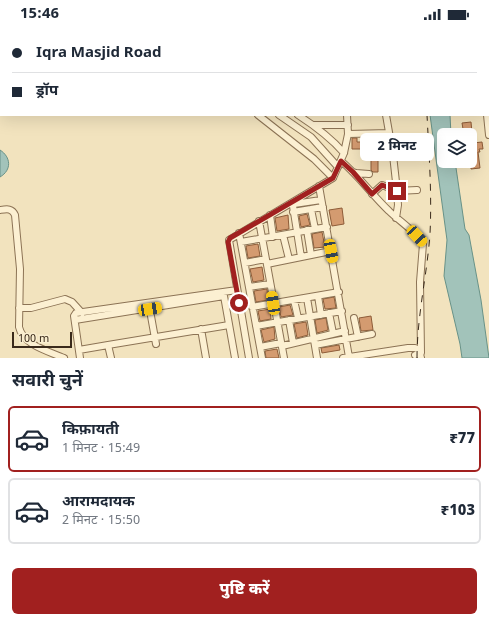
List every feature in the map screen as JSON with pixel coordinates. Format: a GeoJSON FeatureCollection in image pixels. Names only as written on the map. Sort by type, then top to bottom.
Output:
{"type":"FeatureCollection","features":[{"type":"Feature","properties":{"kind":"street"},"geometry":{"type":"LineString","coordinates":[[259,116],[314,159],[333,178]]}},
{"type":"Feature","properties":{"kind":"street"},"geometry":{"type":"LineString","coordinates":[[280,116],[311,137],[340,164],[353,172],[372,194],[396,218],[411,230],[423,244],[420,282],[418,356]]}},
{"type":"Feature","properties":{"kind":"street"},"geometry":{"type":"LineString","coordinates":[[300,116],[314,125],[344,153]]}},
{"type":"Feature","properties":{"kind":"street"},"geometry":{"type":"LineString","coordinates":[[249,358],[228,242],[230,238],[333,178],[344,153],[348,134],[347,116]]}},
{"type":"Feature","properties":{"kind":"street"},"geometry":{"type":"LineString","coordinates":[[386,116],[397,191],[398,205],[396,218]]}},
{"type":"Feature","properties":{"kind":"street"},"geometry":{"type":"LineString","coordinates":[[487,116],[489,135]]}},
{"type":"Feature","properties":{"kind":"street"},"geometry":{"type":"LineString","coordinates":[[314,125],[348,125]]}},
{"type":"Feature","properties":{"kind":"street"},"geometry":{"type":"LineString","coordinates":[[348,134],[389,133]]}},
{"type":"Feature","properties":{"kind":"street"},"geometry":{"type":"LineString","coordinates":[[353,172],[369,174]]}},
{"type":"Feature","properties":{"kind":"street"},"geometry":{"type":"LineString","coordinates":[[372,194],[382,185],[397,191],[417,190]]}},
{"type":"Feature","properties":{"kind":"street"},"geometry":{"type":"LineString","coordinates":[[319,186],[347,340],[346,357],[408,348],[415,348],[419,350],[418,356]]}},
{"type":"Feature","properties":{"kind":"street"},"geometry":{"type":"LineString","coordinates":[[301,257],[293,205],[321,200]]}},
{"type":"Feature","properties":{"kind":"street"},"geometry":{"type":"LineString","coordinates":[[293,212],[323,207]]}},
{"type":"Feature","properties":{"kind":"street"},"geometry":{"type":"LineString","coordinates":[[311,209],[315,229]]}},
{"type":"Feature","properties":{"kind":"street"},"geometry":{"type":"LineString","coordinates":[[0,210],[10,210],[15,215],[20,269],[19,327],[23,338],[28,342],[64,358]]}},
{"type":"Feature","properties":{"kind":"street"},"geometry":{"type":"LineString","coordinates":[[270,215],[273,237]]}},
{"type":"Feature","properties":{"kind":"street"},"geometry":{"type":"LineString","coordinates":[[258,221],[284,358]]}},
{"type":"Feature","properties":{"kind":"street"},"geometry":{"type":"LineString","coordinates":[[241,242],[327,227]]}},
{"type":"Feature","properties":{"kind":"street"},"geometry":{"type":"LineString","coordinates":[[307,230],[311,255]]}},
{"type":"Feature","properties":{"kind":"street"},"geometry":{"type":"LineString","coordinates":[[239,233],[262,358]]}},
{"type":"Feature","properties":{"kind":"street"},"geometry":{"type":"LineString","coordinates":[[283,234],[289,259]]}},
{"type":"Feature","properties":{"kind":"street"},"geometry":{"type":"LineString","coordinates":[[244,263],[289,259],[331,251]]}},
{"type":"Feature","properties":{"kind":"street"},"geometry":{"type":"LineString","coordinates":[[249,287],[270,284]]}},
{"type":"Feature","properties":{"kind":"street"},"geometry":{"type":"LineString","coordinates":[[75,320],[237,290]]}},
{"type":"Feature","properties":{"kind":"street"},"geometry":{"type":"LineString","coordinates":[[252,307],[339,292]]}},
{"type":"Feature","properties":{"kind":"street"},"geometry":{"type":"LineString","coordinates":[[80,358],[75,314],[224,296],[235,358]]}},
{"type":"Feature","properties":{"kind":"street"},"geometry":{"type":"LineString","coordinates":[[318,296],[321,315]]}},
{"type":"Feature","properties":{"kind":"street"},"geometry":{"type":"LineString","coordinates":[[307,298],[317,358]]}},
{"type":"Feature","properties":{"kind":"street"},"geometry":{"type":"LineString","coordinates":[[20,308],[31,308],[65,299],[72,302],[82,313]]}},
{"type":"Feature","properties":{"kind":"street"},"geometry":{"type":"LineString","coordinates":[[294,300],[298,318]]}},
{"type":"Feature","properties":{"kind":"street"},"geometry":{"type":"LineString","coordinates":[[150,306],[156,344]]}},
{"type":"Feature","properties":{"kind":"street"},"geometry":{"type":"LineString","coordinates":[[256,326],[342,311]]}},
{"type":"Feature","properties":{"kind":"street"},"geometry":{"type":"LineString","coordinates":[[329,313],[333,333]]}},
{"type":"Feature","properties":{"kind":"street"},"geometry":{"type":"LineString","coordinates":[[354,318],[358,337]]}},
{"type":"Feature","properties":{"kind":"street"},"geometry":{"type":"LineString","coordinates":[[289,320],[293,343]]}},
{"type":"Feature","properties":{"kind":"street"},"geometry":{"type":"LineString","coordinates":[[79,350],[202,328],[229,325]]}},
{"type":"Feature","properties":{"kind":"street"},"geometry":{"type":"LineString","coordinates":[[202,328],[206,358]]}},
{"type":"Feature","properties":{"kind":"street"},"geometry":{"type":"LineString","coordinates":[[260,347],[293,343],[313,337],[345,331]]}},
{"type":"Feature","properties":{"kind":"street"},"geometry":{"type":"LineString","coordinates":[[315,346],[372,334]]}},
{"type":"Feature","properties":{"kind":"street"},"geometry":{"type":"LineString","coordinates":[[108,345],[111,358]]}},
{"type":"Feature","properties":{"kind":"water"},"geometry":{"type":"Polygon","coordinates":[[[430,116],[450,116],[451,128],[437,128],[437,166],[430,116]]]}},
{"type":"Feature","properties":{"kind":"water"},"geometry":{"type":"Polygon","coordinates":[[[0,150],[6,156],[9,164],[7,171],[0,177],[0,150]]]}},
{"type":"Feature","properties":{"kind":"water"},"geometry":{"type":"Polygon","coordinates":[[[437,168],[456,168],[465,229],[469,235],[481,300],[489,358],[462,358],[444,276],[447,240],[437,168]]]}},
{"type":"Feature","properties":{"kind":"building"},"geometry":{"type":"Polygon","coordinates":[[[471,122],[472,128],[463,128],[462,123],[471,122]]]}},
{"type":"Feature","properties":{"kind":"building"},"geometry":{"type":"Polygon","coordinates":[[[352,138],[357,138],[357,142],[371,142],[371,152],[364,152],[364,149],[352,149],[352,138]]]}},
{"type":"Feature","properties":{"kind":"building"},"geometry":{"type":"Polygon","coordinates":[[[482,142],[483,149],[479,149],[480,152],[478,152],[480,168],[471,169],[477,168],[477,143],[482,142]]]}},
{"type":"Feature","properties":{"kind":"building"},"geometry":{"type":"Polygon","coordinates":[[[371,160],[378,160],[378,172],[373,172],[371,170],[371,160]]]}},
{"type":"Feature","properties":{"kind":"building"},"geometry":{"type":"Polygon","coordinates":[[[342,208],[344,224],[332,226],[329,210],[342,208]]]}},
{"type":"Feature","properties":{"kind":"building"},"geometry":{"type":"Polygon","coordinates":[[[307,214],[310,225],[301,227],[299,216],[307,214]]]}},
{"type":"Feature","properties":{"kind":"building"},"geometry":{"type":"Polygon","coordinates":[[[288,215],[289,229],[277,231],[275,218],[288,215]]]}},
{"type":"Feature","properties":{"kind":"building"},"geometry":{"type":"Polygon","coordinates":[[[322,232],[325,247],[314,248],[312,234],[322,232]]]}},
{"type":"Feature","properties":{"kind":"building"},"geometry":{"type":"Polygon","coordinates":[[[258,244],[260,256],[248,258],[246,246],[258,244]]]}},
{"type":"Feature","properties":{"kind":"building"},"geometry":{"type":"Polygon","coordinates":[[[262,267],[264,280],[253,282],[250,269],[262,267]]]}},
{"type":"Feature","properties":{"kind":"building"},"geometry":{"type":"Polygon","coordinates":[[[267,289],[268,300],[256,302],[254,291],[267,289]]]}},
{"type":"Feature","properties":{"kind":"building"},"geometry":{"type":"Polygon","coordinates":[[[334,297],[336,308],[325,309],[323,299],[334,297]]]}},
{"type":"Feature","properties":{"kind":"building"},"geometry":{"type":"Polygon","coordinates":[[[290,305],[293,315],[281,317],[279,307],[290,305]]]}},
{"type":"Feature","properties":{"kind":"building"},"geometry":{"type":"Polygon","coordinates":[[[270,309],[271,319],[260,321],[258,311],[270,309]]]}},
{"type":"Feature","properties":{"kind":"building"},"geometry":{"type":"Polygon","coordinates":[[[371,316],[373,330],[361,331],[359,318],[371,316]]]}},
{"type":"Feature","properties":{"kind":"building"},"geometry":{"type":"Polygon","coordinates":[[[326,318],[328,330],[317,333],[315,320],[326,318]]]}},
{"type":"Feature","properties":{"kind":"building"},"geometry":{"type":"Polygon","coordinates":[[[306,322],[308,335],[297,338],[294,324],[306,322]]]}},
{"type":"Feature","properties":{"kind":"building"},"geometry":{"type":"Polygon","coordinates":[[[274,327],[275,339],[264,342],[261,330],[274,327]]]}},
{"type":"Feature","properties":{"kind":"building"},"geometry":{"type":"Polygon","coordinates":[[[339,345],[340,350],[322,353],[321,348],[339,345]]]}},
{"type":"Feature","properties":{"kind":"building"},"geometry":{"type":"Polygon","coordinates":[[[277,349],[279,358],[266,358],[265,351],[277,349]]]}},
{"type":"Feature","properties":{"kind":"railway"},"geometry":{"type":"LineString","coordinates":[[417,358],[420,311],[427,265],[431,219],[427,116]]}},
{"type":"Feature","properties":{"kind":"route"},"geometry":{"type":"LineString","coordinates":[[239,303],[228,242],[230,238],[333,178],[341,161],[348,166],[372,194],[381,185],[397,191]]}}]}
